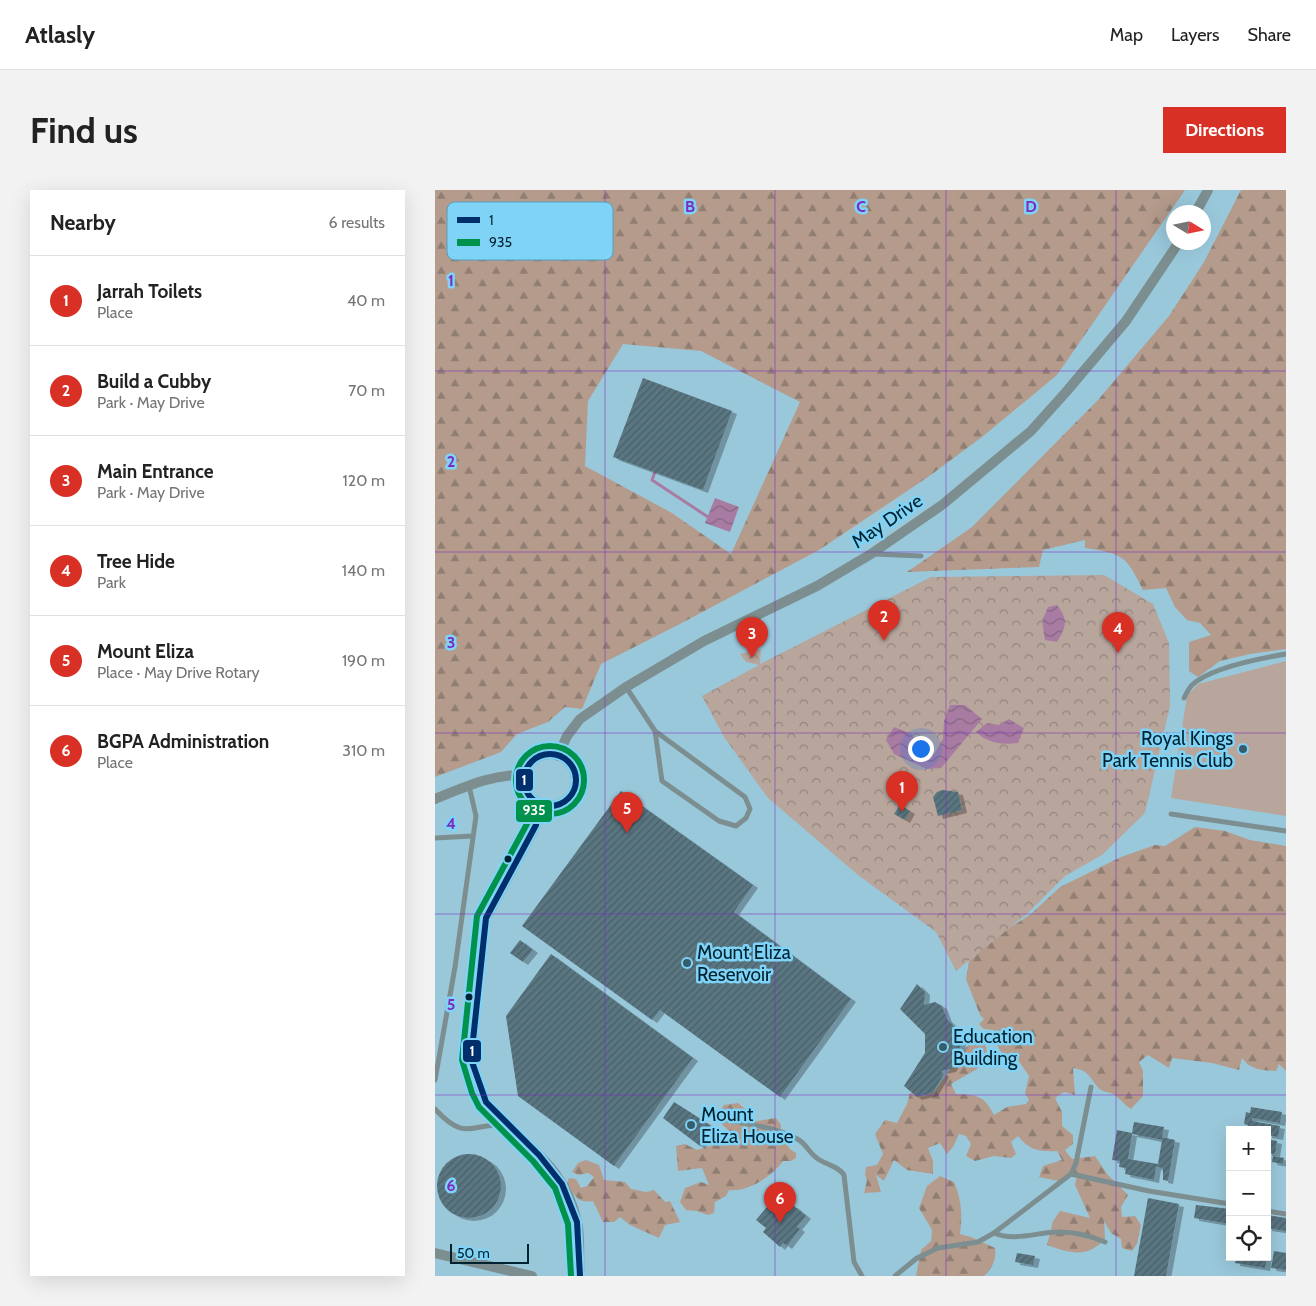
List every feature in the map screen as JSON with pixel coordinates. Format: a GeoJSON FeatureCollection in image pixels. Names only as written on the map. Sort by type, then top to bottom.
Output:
{"type":"FeatureCollection","features":[{"type":"Feature","properties":{"kind":"street"},"geometry":{"type":"LineString","coordinates":[[1200,205],[1208,190]]}},
{"type":"Feature","properties":{"kind":"street","name":"May Drive"},"geometry":{"type":"LineString","coordinates":[[558,756],[567,736],[580,719],[626,687],[703,641],[817,586],[871,554],[942,505],[1031,431],[1126,321],[1174,250]]}},
{"type":"Feature","properties":{"kind":"street"},"geometry":{"type":"LineString","coordinates":[[550,754],[558,756],[573,767],[576,785],[572,794],[558,805],[549,806],[540,804],[527,793],[525,775],[533,760],[550,754]]}},
{"type":"Feature","properties":{"kind":"street"},"geometry":{"type":"LineString","coordinates":[[435,798],[504,775],[525,775]]}},
{"type":"Feature","properties":{"kind":"street"},"geometry":{"type":"LineString","coordinates":[[540,804],[536,825],[486,918],[481,947],[471,1059],[480,1090],[493,1111],[544,1158],[563,1185],[577,1222],[580,1276]]}},
{"type":"Feature","properties":{"kind":"street"},"geometry":{"type":"LineString","coordinates":[[435,1253],[532,1276]]}},
{"type":"Feature","properties":{"kind":"lane"},"geometry":{"type":"LineString","coordinates":[[871,554],[921,556]]}},
{"type":"Feature","properties":{"kind":"lane"},"geometry":{"type":"LineString","coordinates":[[1184,698],[1193,685],[1208,676],[1237,665],[1286,654]]}},
{"type":"Feature","properties":{"kind":"lane"},"geometry":{"type":"LineString","coordinates":[[626,687],[655,731],[745,797],[750,809],[746,818],[735,826],[719,821],[662,781],[655,731]]}},
{"type":"Feature","properties":{"kind":"lane"},"geometry":{"type":"LineString","coordinates":[[435,1080],[455,967],[476,816],[469,786]]}},
{"type":"Feature","properties":{"kind":"lane"},"geometry":{"type":"LineString","coordinates":[[1171,814],[1286,831]]}},
{"type":"Feature","properties":{"kind":"lane"},"geometry":{"type":"LineString","coordinates":[[435,838],[473,836]]}},
{"type":"Feature","properties":{"kind":"lane"},"geometry":{"type":"LineString","coordinates":[[895,1276],[917,1258],[938,1248],[978,1242],[994,1233],[1071,1174],[1076,1163],[1091,1087]]}},
{"type":"Feature","properties":{"kind":"lane"},"geometry":{"type":"LineString","coordinates":[[435,1109],[445,1121],[462,1130],[499,1125],[512,1127]]}},
{"type":"Feature","properties":{"kind":"lane"},"geometry":{"type":"LineString","coordinates":[[723,1119],[774,1130],[799,1140],[815,1157],[826,1164],[840,1168],[845,1175],[854,1262],[862,1276]]}},
{"type":"Feature","properties":{"kind":"lane"},"geometry":{"type":"LineString","coordinates":[[1071,1174],[1149,1191],[1226,1203]]}},
{"type":"Feature","properties":{"kind":"lane"},"geometry":{"type":"LineString","coordinates":[[1271,1211],[1286,1214]]}},
{"type":"Feature","properties":{"kind":"lane"},"geometry":{"type":"LineString","coordinates":[[994,1233],[1011,1238],[1060,1231],[1091,1236],[1105,1242]]}},
{"type":"Feature","properties":{"kind":"green space"},"geometry":{"type":"Polygon","coordinates":[[[435,190],[1185,190],[1175,205],[1166,205],[1166,217],[1057,375],[982,437],[928,477],[819,550],[601,664],[582,709],[565,707],[548,722],[517,734],[501,752],[435,777],[435,190]],[[623,344],[588,401],[585,466],[672,513],[731,554],[800,402],[701,351],[623,344]]]}},
{"type":"Feature","properties":{"kind":"green space"},"geometry":{"type":"Polygon","coordinates":[[[1241,190],[1286,190],[1286,649],[1250,654],[1220,661],[1198,677],[1189,671],[1189,642],[1211,635],[1200,623],[1187,620],[1175,607],[1166,588],[1143,590],[1132,570],[1122,558],[1108,552],[1085,548],[1085,540],[1043,550],[1039,567],[907,572],[972,527],[1098,400],[1169,316],[1211,248],[1241,190]]]}},
{"type":"Feature","properties":{"kind":"green space"},"geometry":{"type":"Polygon","coordinates":[[[1104,575],[1153,604],[1169,643],[1170,706],[1145,813],[1102,855],[1065,876],[1027,914],[956,971],[936,932],[858,875],[768,798],[724,737],[702,696],[759,665],[746,662],[740,654],[761,649],[760,664],[931,577],[1104,575]]]}},
{"type":"Feature","properties":{"kind":"green space","name":"Royal Kings Park Tennis Club"},"geometry":{"type":"Polygon","coordinates":[[[1286,661],[1286,816],[1171,798],[1187,696],[1198,684],[1286,661]]]}},
{"type":"Feature","properties":{"kind":"green space"},"geometry":{"type":"Polygon","coordinates":[[[1195,827],[1225,831],[1250,840],[1286,846],[1286,1071],[1279,1064],[1276,1071],[1257,1069],[1249,1065],[1242,1058],[1239,1070],[1212,1063],[1172,1058],[1169,1068],[1148,1055],[1139,1062],[1143,1071],[1143,1096],[1131,1109],[1118,1097],[1097,1087],[1087,1073],[1073,1068],[1075,1095],[1064,1092],[1055,1098],[1062,1112],[1062,1126],[1073,1135],[1073,1144],[1065,1150],[1072,1159],[1095,1156],[1107,1174],[1128,1195],[1121,1207],[1122,1217],[1135,1216],[1141,1225],[1137,1244],[1132,1251],[1122,1248],[1121,1239],[1111,1233],[1104,1221],[1105,1238],[1099,1245],[1085,1252],[1071,1252],[1047,1245],[1053,1221],[1060,1211],[1090,1218],[1075,1185],[1077,1175],[1069,1174],[1063,1182],[1039,1177],[1043,1166],[1062,1160],[1057,1151],[1035,1149],[1018,1136],[1011,1142],[1016,1154],[1011,1158],[994,1156],[975,1161],[966,1156],[971,1144],[966,1136],[959,1134],[953,1147],[947,1154],[940,1143],[928,1148],[933,1161],[933,1174],[907,1170],[894,1160],[884,1181],[876,1175],[881,1192],[864,1193],[867,1180],[865,1175],[866,1167],[877,1165],[883,1154],[875,1134],[885,1120],[897,1123],[907,1104],[910,1093],[924,1096],[934,1092],[968,1045],[969,1035],[983,1035],[987,1051],[977,1069],[951,1084],[956,1094],[979,1097],[987,1103],[994,1115],[1007,1107],[1026,1104],[1029,1100],[1025,1093],[1029,1076],[1018,1060],[1005,1058],[998,1047],[994,1030],[984,1029],[979,1024],[984,1019],[980,1015],[966,979],[969,961],[1000,934],[1031,914],[1060,887],[1121,857],[1155,845],[1165,846],[1195,827]]]}},
{"type":"Feature","properties":{"kind":"green space"},"geometry":{"type":"Polygon","coordinates":[[[738,1103],[748,1111],[751,1122],[776,1118],[781,1125],[780,1134],[790,1149],[796,1153],[796,1158],[791,1161],[783,1161],[773,1172],[752,1186],[729,1190],[726,1196],[715,1202],[714,1213],[708,1215],[686,1210],[680,1202],[685,1188],[701,1182],[709,1185],[702,1168],[678,1171],[676,1146],[685,1144],[697,1150],[736,1138],[721,1123],[718,1114],[724,1105],[738,1103]]]}},
{"type":"Feature","properties":{"kind":"green space"},"geometry":{"type":"Polygon","coordinates":[[[586,1160],[599,1165],[604,1180],[625,1182],[631,1189],[646,1192],[654,1190],[665,1202],[670,1201],[680,1222],[665,1225],[659,1238],[630,1225],[620,1217],[614,1222],[603,1222],[593,1201],[588,1202],[577,1198],[567,1183],[569,1178],[576,1179],[581,1188],[587,1186],[594,1177],[588,1173],[579,1175],[572,1172],[578,1163],[586,1160]]]}},
{"type":"Feature","properties":{"kind":"green space"},"geometry":{"type":"Polygon","coordinates":[[[940,1176],[954,1182],[961,1207],[960,1234],[995,1248],[993,1264],[984,1276],[916,1276],[921,1250],[931,1241],[932,1230],[919,1208],[927,1186],[940,1176]]]}},
{"type":"Feature","properties":{"kind":"water"},"geometry":{"type":"Polygon","coordinates":[[[715,498],[739,507],[730,532],[705,523],[715,498]]]}},
{"type":"Feature","properties":{"kind":"water"},"geometry":{"type":"Polygon","coordinates":[[[1057,605],[1065,619],[1064,628],[1057,642],[1045,640],[1042,621],[1048,607],[1057,605]]]}},
{"type":"Feature","properties":{"kind":"water"},"geometry":{"type":"Polygon","coordinates":[[[950,705],[965,705],[982,719],[941,768],[927,769],[894,754],[886,740],[894,727],[912,734],[917,746],[934,754],[943,739],[944,721],[950,705]]]}},
{"type":"Feature","properties":{"kind":"water"},"geometry":{"type":"Polygon","coordinates":[[[1009,719],[1024,728],[1018,743],[1006,744],[995,742],[985,739],[976,732],[987,723],[999,725],[1009,719]]]}},
{"type":"Feature","properties":{"kind":"building"},"geometry":{"type":"Polygon","coordinates":[[[643,378],[732,411],[703,490],[613,457],[643,378]]]}},
{"type":"Feature","properties":{"kind":"building"},"geometry":{"type":"Polygon","coordinates":[[[942,790],[958,792],[962,810],[938,816],[933,797],[942,790]]]}},
{"type":"Feature","properties":{"kind":"building","name":"Mount Eliza Reservoir"},"geometry":{"type":"Polygon","coordinates":[[[621,791],[753,885],[734,912],[851,999],[780,1097],[660,1010],[652,1020],[522,926],[621,791]]]}},
{"type":"Feature","properties":{"kind":"building"},"geometry":{"type":"Polygon","coordinates":[[[900,805],[910,811],[905,820],[894,814],[900,805]]]}},
{"type":"Feature","properties":{"kind":"building"},"geometry":{"type":"Polygon","coordinates":[[[520,940],[533,950],[523,962],[510,953],[520,940]]]}},
{"type":"Feature","properties":{"kind":"building"},"geometry":{"type":"Polygon","coordinates":[[[551,954],[693,1058],[614,1166],[518,1096],[506,1016],[551,954]]]}},
{"type":"Feature","properties":{"kind":"building","name":"Education Building"},"geometry":{"type":"Polygon","coordinates":[[[917,984],[925,992],[924,1005],[935,1002],[942,1006],[947,1019],[956,1028],[956,1038],[961,1040],[960,1054],[951,1069],[941,1071],[944,1074],[933,1093],[917,1097],[904,1086],[925,1053],[925,1034],[900,1009],[917,984]]]}},
{"type":"Feature","properties":{"kind":"building","name":"Mount Eliza House"},"geometry":{"type":"Polygon","coordinates":[[[674,1102],[713,1127],[700,1146],[663,1118],[674,1102]]]}},
{"type":"Feature","properties":{"kind":"building"},"geometry":{"type":"Polygon","coordinates":[[[1251,1107],[1282,1112],[1280,1123],[1252,1118],[1252,1121],[1280,1126],[1278,1137],[1271,1136],[1271,1126],[1248,1126],[1244,1124],[1246,1112],[1250,1113],[1251,1107]]]}},
{"type":"Feature","properties":{"kind":"building"},"geometry":{"type":"Polygon","coordinates":[[[1134,1122],[1164,1127],[1162,1137],[1175,1140],[1168,1181],[1163,1180],[1163,1168],[1156,1167],[1154,1180],[1125,1174],[1126,1168],[1119,1167],[1120,1161],[1112,1160],[1117,1130],[1132,1133],[1134,1122]],[[1132,1134],[1128,1159],[1158,1164],[1162,1140],[1132,1134]]]}},
{"type":"Feature","properties":{"kind":"building"},"geometry":{"type":"Polygon","coordinates":[[[1271,1140],[1277,1141],[1275,1154],[1271,1154],[1271,1140]]]}},
{"type":"Feature","properties":{"kind":"building"},"geometry":{"type":"Polygon","coordinates":[[[463,1154],[475,1154],[492,1163],[499,1174],[501,1186],[499,1198],[492,1209],[475,1218],[463,1218],[451,1213],[442,1204],[437,1192],[437,1180],[442,1168],[451,1159],[463,1154]]]}},
{"type":"Feature","properties":{"kind":"building"},"geometry":{"type":"Polygon","coordinates":[[[1273,1156],[1284,1158],[1283,1164],[1272,1162],[1273,1156]]]}},
{"type":"Feature","properties":{"kind":"building"},"geometry":{"type":"Polygon","coordinates":[[[1148,1198],[1179,1204],[1166,1276],[1134,1276],[1148,1198]]]}},
{"type":"Feature","properties":{"kind":"building"},"geometry":{"type":"Polygon","coordinates":[[[793,1205],[806,1216],[797,1227],[800,1229],[787,1246],[783,1243],[780,1247],[763,1232],[766,1228],[756,1220],[767,1207],[776,1214],[778,1212],[786,1213],[793,1205]]]}},
{"type":"Feature","properties":{"kind":"building"},"geometry":{"type":"Polygon","coordinates":[[[1196,1205],[1226,1209],[1226,1223],[1194,1218],[1196,1205]]]}},
{"type":"Feature","properties":{"kind":"building"},"geometry":{"type":"Polygon","coordinates":[[[1271,1216],[1286,1218],[1286,1231],[1271,1229],[1271,1216]]]}},
{"type":"Feature","properties":{"kind":"building"},"geometry":{"type":"Polygon","coordinates":[[[1274,1251],[1286,1253],[1286,1270],[1271,1268],[1274,1251]]]}},
{"type":"Feature","properties":{"kind":"building"},"geometry":{"type":"Polygon","coordinates":[[[1017,1253],[1035,1256],[1033,1265],[1015,1262],[1017,1253]]]}},
{"type":"Feature","properties":{"kind":"building"},"geometry":{"type":"Polygon","coordinates":[[[1235,1261],[1266,1261],[1265,1268],[1235,1263],[1235,1261]]]}},
{"type":"Feature","properties":{"kind":"waterway"},"geometry":{"type":"LineString","coordinates":[[655,472],[652,480],[708,517]]}},
{"type":"Feature","properties":{"kind":"transit line","name":"935"},"geometry":{"type":"LineString","coordinates":[[543,746],[557,746],[569,751],[579,761],[584,773],[584,780],[584,787],[579,799],[569,809],[557,814],[543,814],[531,809],[521,799],[516,787],[516,773],[521,761],[531,751],[543,746]]}},
{"type":"Feature","properties":{"kind":"transit line","name":"1"},"geometry":{"type":"LineString","coordinates":[[550,754],[560,756],[568,762],[574,770],[576,780],[574,790],[568,798],[560,804],[550,806],[540,804],[532,798],[526,790],[524,780],[526,770],[532,762],[540,756],[550,754]]}},
{"type":"Feature","properties":{"kind":"transit line","name":"935"},"geometry":{"type":"LineString","coordinates":[[531,802],[528,822],[477,916],[462,1060],[472,1093],[479,1107],[533,1161],[555,1188],[568,1224],[571,1276]]}},
{"type":"Feature","properties":{"kind":"transit line","name":"1"},"geometry":{"type":"LineString","coordinates":[[540,804],[536,825],[486,918],[471,1059],[486,1102],[539,1155],[562,1184],[577,1222],[580,1276]]}},
{"type":"Feature","properties":{"kind":"place","name":"Build a Cubby"},"geometry":{"type":"Point","coordinates":[884,641]}},
{"type":"Feature","properties":{"kind":"place","name":"Tree Hide"},"geometry":{"type":"Point","coordinates":[1118,653]}},
{"type":"Feature","properties":{"kind":"place","name":"Main Entrance"},"geometry":{"type":"Point","coordinates":[752,658]}},
{"type":"Feature","properties":{"kind":"place","name":"Royal Kings Park Tennis Club"},"geometry":{"type":"Point","coordinates":[1243,749]}},
{"type":"Feature","properties":{"kind":"place","name":"Jarrah Toilets"},"geometry":{"type":"Point","coordinates":[902,812]}},
{"type":"Feature","properties":{"kind":"place","name":"Mount Eliza"},"geometry":{"type":"Point","coordinates":[627,833]}},
{"type":"Feature","properties":{"kind":"place","name":"Mount Eliza Reservoir"},"geometry":{"type":"Point","coordinates":[687,963]}},
{"type":"Feature","properties":{"kind":"place","name":"Education Building"},"geometry":{"type":"Point","coordinates":[943,1047]}},
{"type":"Feature","properties":{"kind":"place","name":"Mount Eliza House"},"geometry":{"type":"Point","coordinates":[691,1125]}},
{"type":"Feature","properties":{"kind":"place","name":"BGPA Administration"},"geometry":{"type":"Point","coordinates":[780,1223]}}]}
